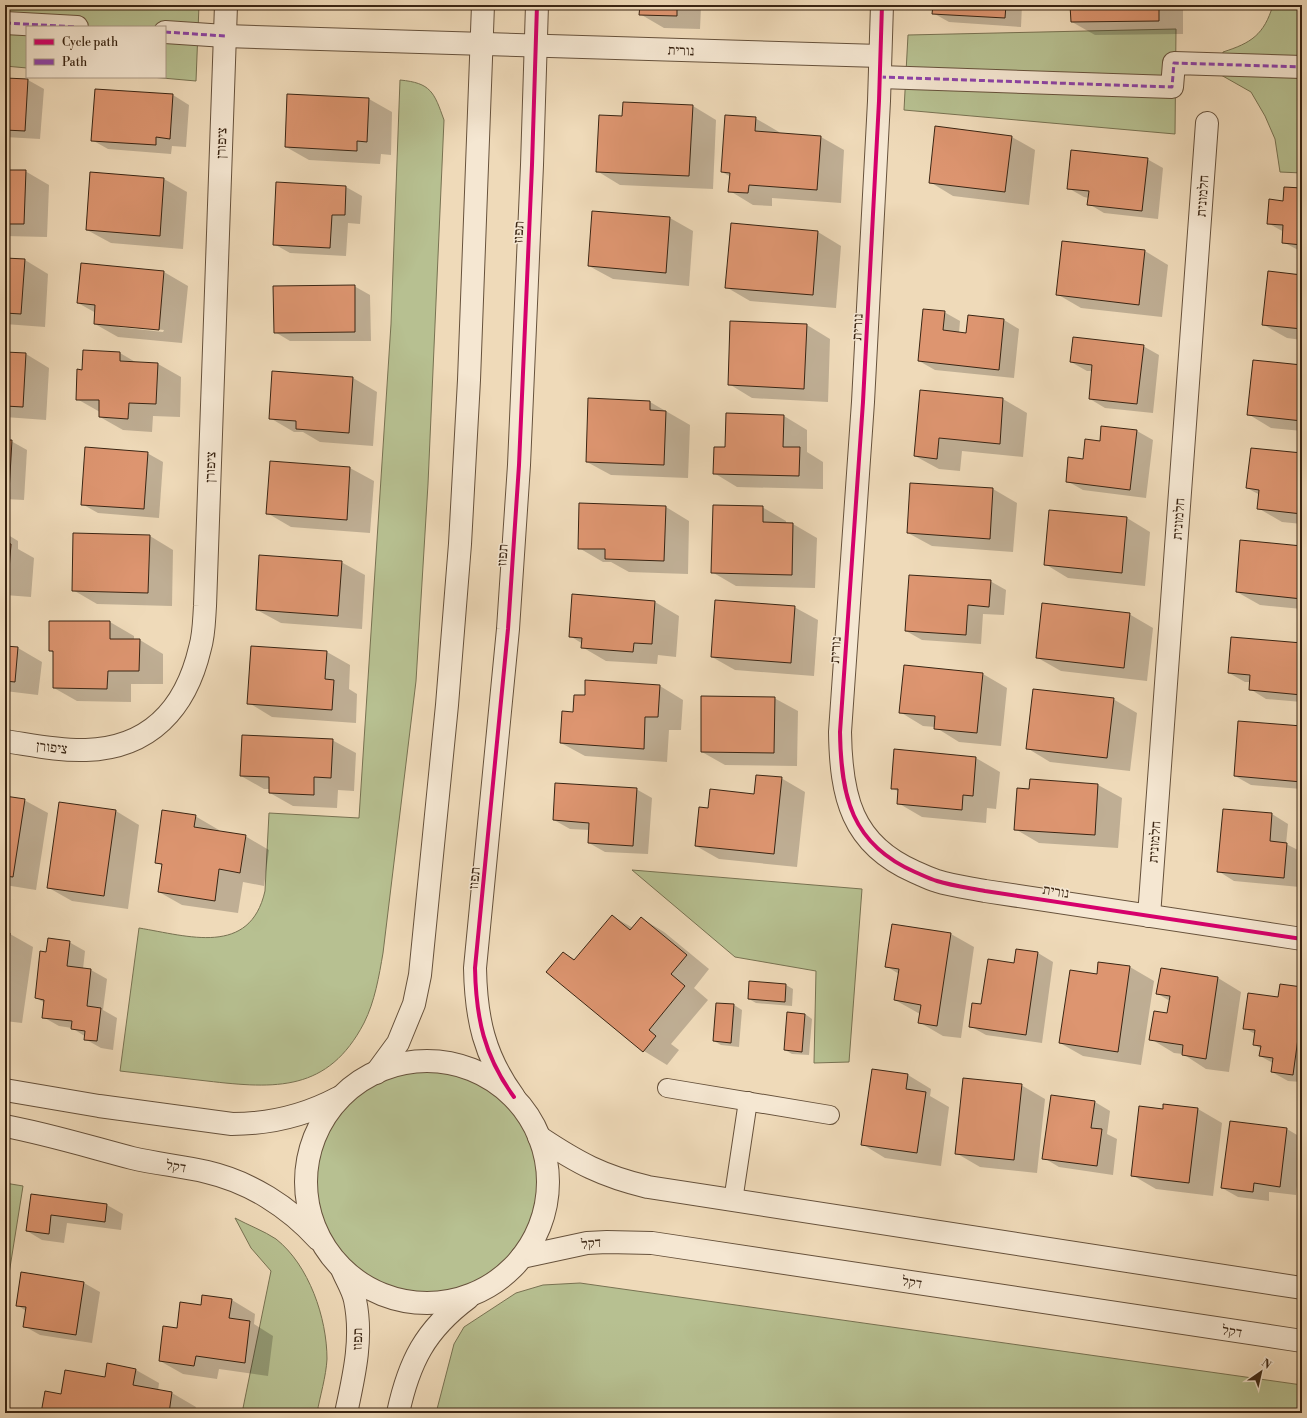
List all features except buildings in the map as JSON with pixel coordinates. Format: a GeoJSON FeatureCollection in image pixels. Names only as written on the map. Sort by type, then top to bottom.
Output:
{"type":"FeatureCollection","features":[{"type":"Feature","properties":{"kind":"street","name":"ציפורן"},"geometry":{"type":"LineString","coordinates":[[5,740],[60,749],[86,750],[112,747],[136,739],[157,726],[176,707],[191,681],[201,647],[205,606],[226,5]]}},
{"type":"Feature","properties":{"kind":"street"},"geometry":{"type":"LineString","coordinates":[[376,1073],[398,1043],[414,1004],[420,975],[447,713],[460,544],[469,380],[483,5]]}},
{"type":"Feature","properties":{"kind":"street","name":"תפוז"},"geometry":{"type":"LineString","coordinates":[[514,1097],[494,1066],[481,1029],[477,1010],[475,968],[500,725],[514,540],[522,398],[537,5]]}},
{"type":"Feature","properties":{"kind":"street","name":"נורית"},"geometry":{"type":"LineString","coordinates":[[882,5],[864,402],[840,732],[841,764],[845,794],[855,821],[873,845],[900,865],[936,881],[985,891],[1302,939]]}},
{"type":"Feature","properties":{"kind":"street"},"geometry":{"type":"LineString","coordinates":[[5,23],[59,26]]}},
{"type":"Feature","properties":{"kind":"street"},"geometry":{"type":"LineString","coordinates":[[166,32],[225,36],[482,44]]}},
{"type":"Feature","properties":{"kind":"street","name":"נורית"},"geometry":{"type":"LineString","coordinates":[[482,44],[880,66]]}},
{"type":"Feature","properties":{"kind":"street"},"geometry":{"type":"LineString","coordinates":[[880,66],[1172,87],[1174,63],[1302,68]]}},
{"type":"Feature","properties":{"kind":"street","name":"חלמונית"},"geometry":{"type":"LineString","coordinates":[[1149,916],[1207,123]]}},
{"type":"Feature","properties":{"kind":"street"},"geometry":{"type":"LineString","coordinates":[[5,1090],[167,1116],[238,1124],[286,1119],[321,1107],[342,1095],[360,1080],[404,1063],[427,1061],[450,1063],[473,1070],[494,1082],[514,1097],[528,1116],[539,1137],[546,1159],[548,1182],[546,1206],[539,1228],[522,1257],[512,1268],[494,1284],[473,1294],[451,1301],[435,1302],[404,1301],[381,1294],[359,1282],[340,1266],[326,1248],[315,1227],[308,1204],[306,1181],[308,1158],[315,1136],[327,1114],[342,1095]]}},
{"type":"Feature","properties":{"kind":"street","name":"דקל"},"geometry":{"type":"LineString","coordinates":[[5,1126],[152,1162],[209,1172],[229,1179],[254,1190],[281,1206],[309,1230],[326,1248]]}},
{"type":"Feature","properties":{"kind":"street"},"geometry":{"type":"LineString","coordinates":[[539,1137],[575,1161],[612,1178],[648,1187],[1302,1288]]}},
{"type":"Feature","properties":{"kind":"street","name":"דקל"},"geometry":{"type":"LineString","coordinates":[[522,1257],[587,1243],[652,1243],[1302,1341]]}},
{"type":"Feature","properties":{"kind":"street","name":"תפוז"},"geometry":{"type":"LineString","coordinates":[[340,1266],[355,1299],[358,1327],[358,1354],[346,1413]]}},
{"type":"Feature","properties":{"kind":"street"},"geometry":{"type":"LineString","coordinates":[[398,1413],[407,1378],[420,1348],[445,1316],[473,1294]]}},
{"type":"Feature","properties":{"kind":"lane"},"geometry":{"type":"LineString","coordinates":[[667,1088],[830,1115]]}},
{"type":"Feature","properties":{"kind":"lane"},"geometry":{"type":"LineString","coordinates":[[733,1201],[748,1101]]}},
{"type":"Feature","properties":{"kind":"green space"},"geometry":{"type":"Polygon","coordinates":[[[5,5],[199,5],[196,81],[162,78],[166,78],[166,26],[26,26],[26,68],[5,66],[5,5]]]}},
{"type":"Feature","properties":{"kind":"green space"},"geometry":{"type":"Polygon","coordinates":[[[1273,5],[1302,5],[1302,173],[1280,172],[1275,139],[1265,116],[1251,92],[1221,75],[1223,52],[1249,41],[1261,31],[1273,5]]]}},
{"type":"Feature","properties":{"kind":"green space"},"geometry":{"type":"Polygon","coordinates":[[[1176,29],[1175,134],[904,110],[908,35],[1176,29]]]}},
{"type":"Feature","properties":{"kind":"green space"},"geometry":{"type":"Polygon","coordinates":[[[400,80],[419,84],[430,91],[437,102],[444,120],[428,484],[416,681],[383,953],[374,997],[368,1015],[350,1046],[334,1062],[317,1074],[298,1081],[256,1085],[232,1084],[120,1071],[139,928],[196,937],[215,937],[231,934],[246,926],[257,912],[265,891],[269,813],[359,818],[391,324],[400,80]]]}},
{"type":"Feature","properties":{"kind":"green space"},"geometry":{"type":"Polygon","coordinates":[[[632,870],[862,889],[849,1062],[814,1063],[816,971],[735,957],[632,870]]]}},
{"type":"Feature","properties":{"kind":"green space"},"geometry":{"type":"Polygon","coordinates":[[[416,1071],[438,1071],[459,1075],[470,1079],[489,1089],[506,1103],[520,1120],[530,1139],[536,1160],[538,1182],[536,1204],[530,1225],[520,1244],[506,1261],[489,1275],[459,1289],[438,1293],[416,1293],[395,1289],[365,1275],[341,1253],[334,1244],[320,1214],[316,1193],[316,1171],[320,1150],[334,1120],[356,1096],[365,1089],[395,1075],[416,1071]]]}},
{"type":"Feature","properties":{"kind":"green space"},"geometry":{"type":"Polygon","coordinates":[[[5,1183],[23,1186],[5,1299],[5,1183]]]}},
{"type":"Feature","properties":{"kind":"green space"},"geometry":{"type":"Polygon","coordinates":[[[235,1218],[276,1239],[288,1250],[298,1263],[314,1293],[324,1327],[327,1359],[317,1413],[242,1413],[271,1271],[251,1248],[235,1218]]]}},
{"type":"Feature","properties":{"kind":"green space"},"geometry":{"type":"Polygon","coordinates":[[[580,1283],[1302,1385],[1302,1413],[436,1413],[454,1344],[464,1327],[516,1293],[543,1285],[580,1283]]]}},
{"type":"Feature","properties":{"kind":"marked path"},"geometry":{"type":"LineString","coordinates":[[5,23],[59,26]]}},
{"type":"Feature","properties":{"kind":"marked path"},"geometry":{"type":"LineString","coordinates":[[166,32],[225,36]]}},
{"type":"Feature","properties":{"kind":"marked path"},"geometry":{"type":"LineString","coordinates":[[880,77],[1172,87],[1174,63],[1302,67]]}},
{"type":"Feature","properties":{"kind":"cycle path"},"geometry":{"type":"LineString","coordinates":[[514,1097],[495,1067],[484,1036],[477,1003],[475,968],[508,629],[519,465],[532,165],[537,5]]}},
{"type":"Feature","properties":{"kind":"cycle path"},"geometry":{"type":"LineString","coordinates":[[882,5],[879,101],[863,402],[840,732],[843,777],[847,797],[854,816],[863,832],[876,847],[893,861],[915,872],[943,883],[985,891],[1302,939]]}}]}
